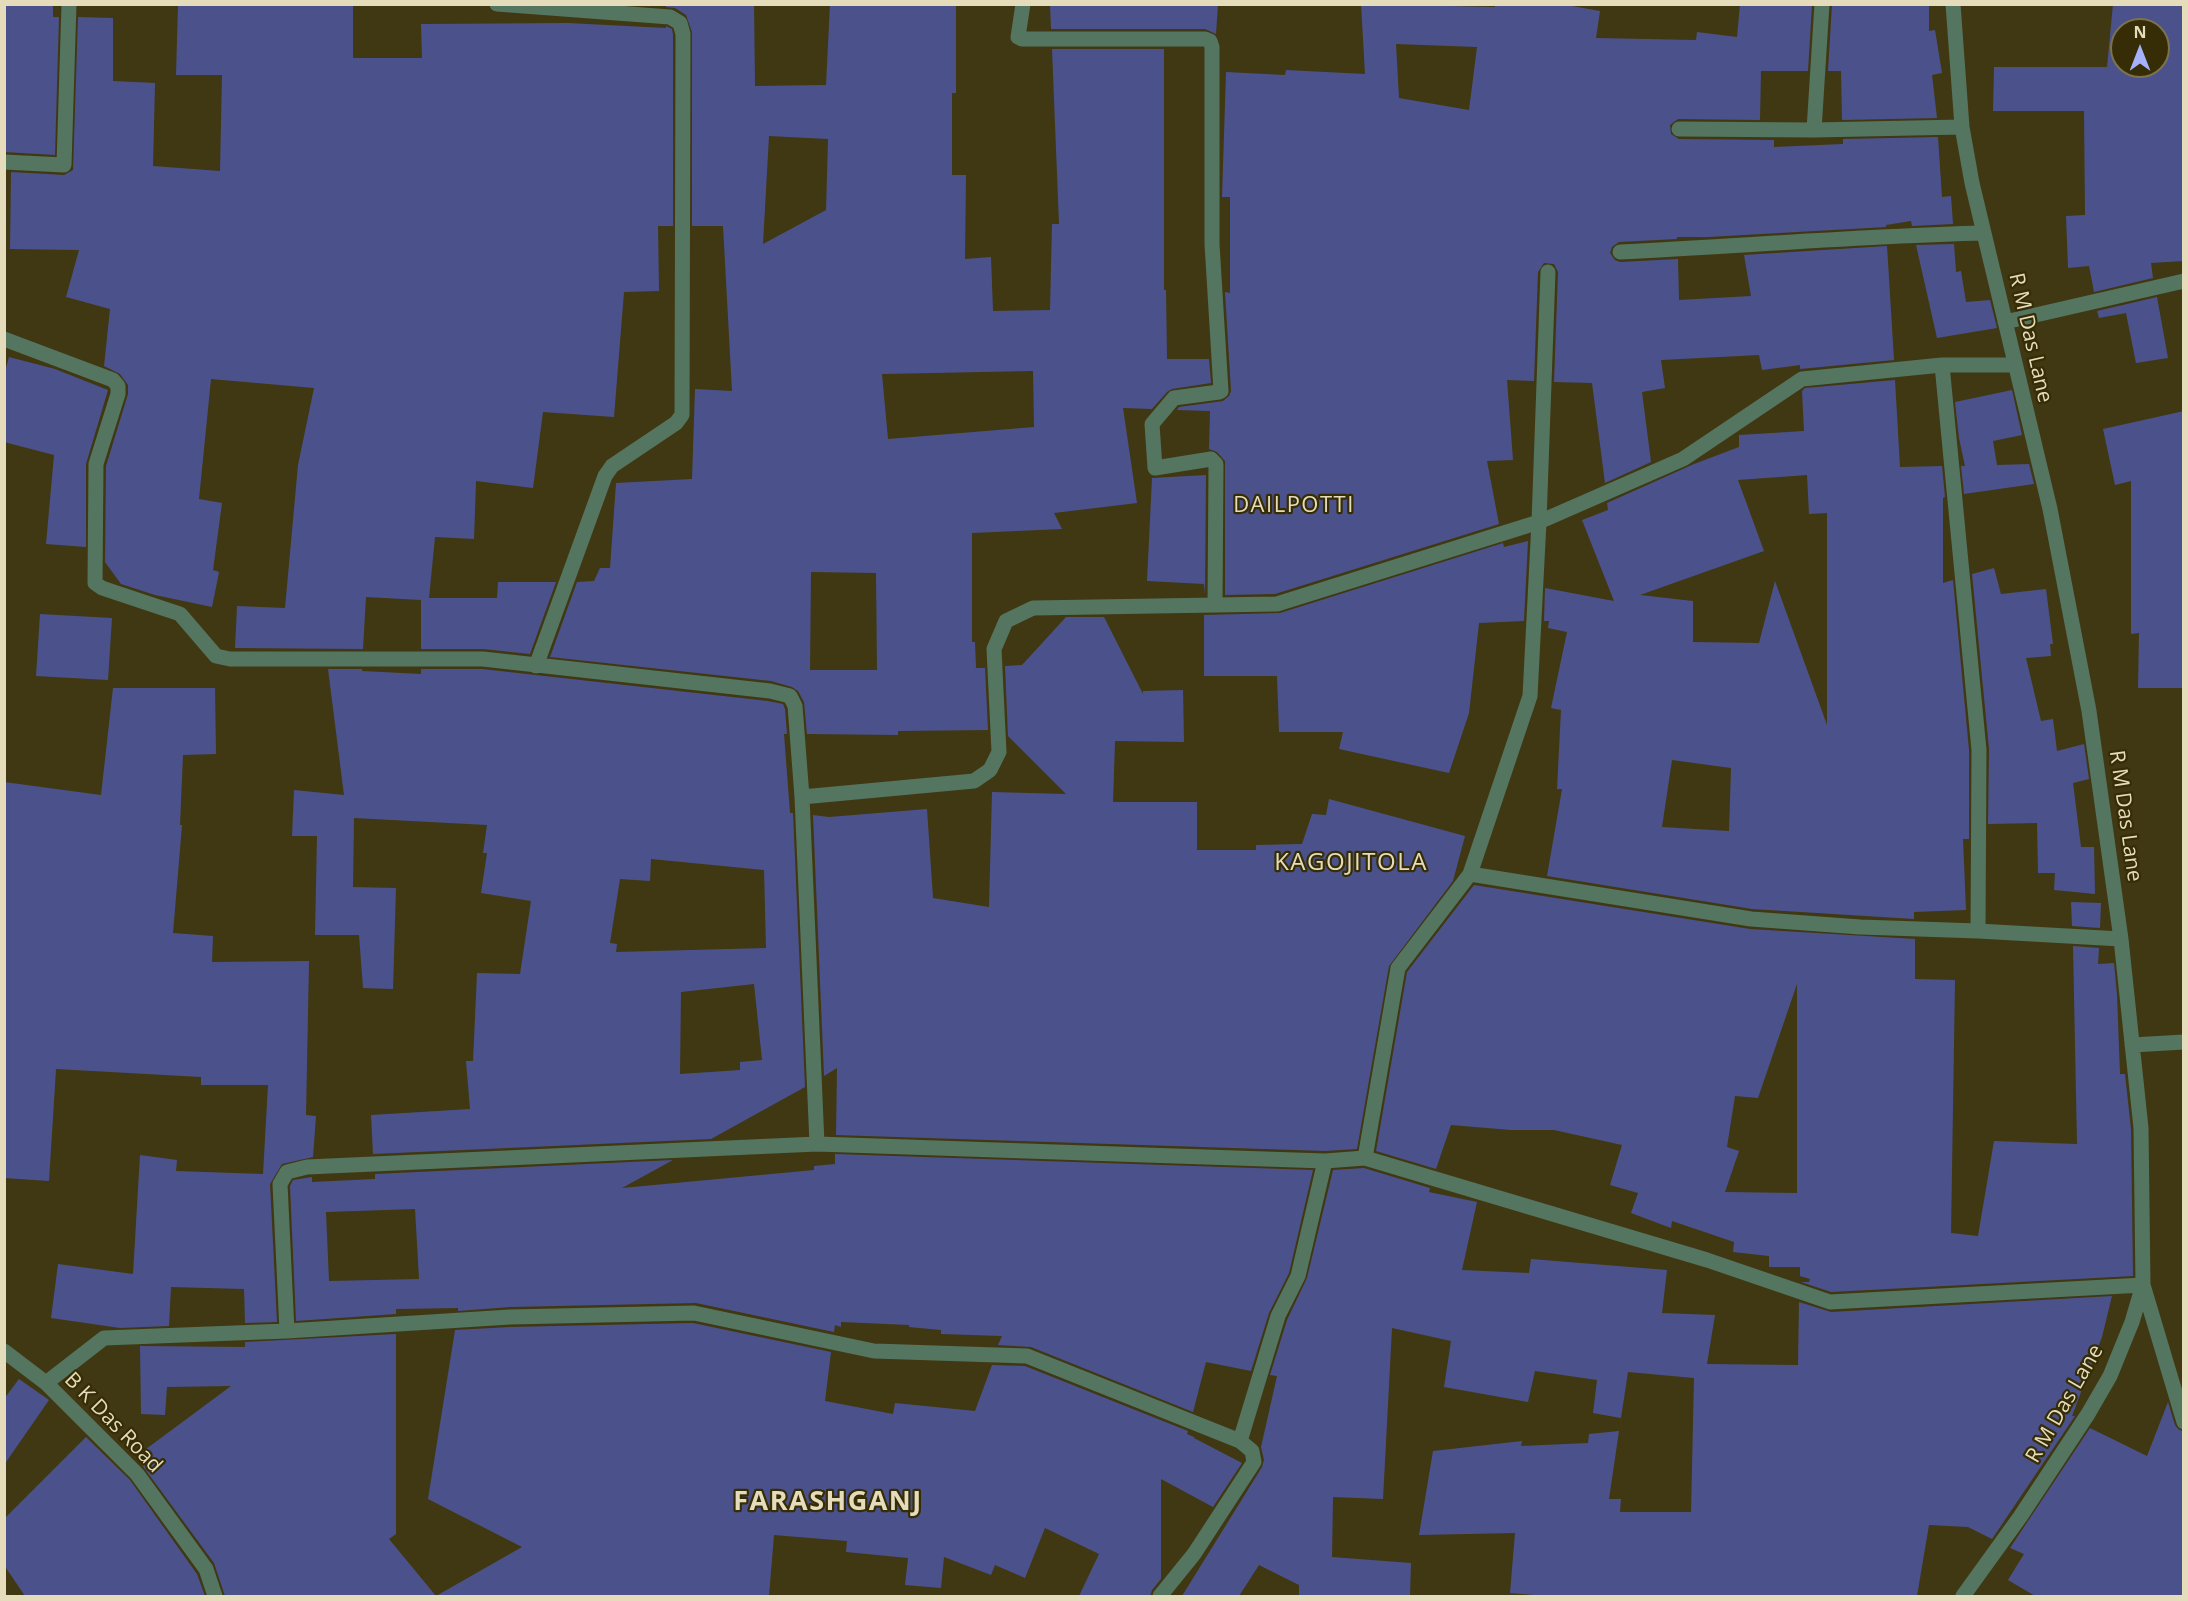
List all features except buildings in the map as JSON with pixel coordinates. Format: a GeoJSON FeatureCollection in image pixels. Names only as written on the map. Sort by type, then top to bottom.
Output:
{"type":"FeatureCollection","features":[{"type":"Feature","properties":{"kind":"street"},"geometry":{"type":"LineString","coordinates":[[4,162],[63,165],[69,4]]}},
{"type":"Feature","properties":{"kind":"street"},"geometry":{"type":"LineString","coordinates":[[497,4],[670,16],[680,23],[683,34],[681,415],[676,423],[612,466],[605,476],[536,666]]}},
{"type":"Feature","properties":{"kind":"street"},"geometry":{"type":"LineString","coordinates":[[1023,4],[1018,32],[1018,37],[1022,39],[1205,39],[1210,41],[1212,47],[1212,244],[1221,391],[1174,398],[1152,424],[1155,468],[1211,459],[1216,464],[1215,605]]}},
{"type":"Feature","properties":{"kind":"street"},"geometry":{"type":"LineString","coordinates":[[1814,130],[1822,4]]}},
{"type":"Feature","properties":{"kind":"street","name":"R M Das Lane"},"geometry":{"type":"LineString","coordinates":[[1953,4],[1962,127],[1971,183],[2050,509],[2089,711],[2121,939],[2141,1128],[2144,1285],[2110,1377],[2020,1517],[1964,1596]]}},
{"type":"Feature","properties":{"kind":"street"},"geometry":{"type":"LineString","coordinates":[[1679,129],[1814,130],[1962,127]]}},
{"type":"Feature","properties":{"kind":"street"},"geometry":{"type":"LineString","coordinates":[[1620,252],[1797,243],[1883,235],[1983,233]]}},
{"type":"Feature","properties":{"kind":"street"},"geometry":{"type":"LineString","coordinates":[[1365,1158],[1398,968],[1470,874],[1530,696],[1548,272]]}},
{"type":"Feature","properties":{"kind":"street"},"geometry":{"type":"LineString","coordinates":[[2005,322],[2184,281]]}},
{"type":"Feature","properties":{"kind":"street"},"geometry":{"type":"LineString","coordinates":[[4,339],[113,380],[118,386],[118,394],[96,464],[95,583],[102,588],[180,614],[216,656],[230,659],[483,659],[790,696],[795,706],[802,797],[817,1144]]}},
{"type":"Feature","properties":{"kind":"street"},"geometry":{"type":"LineString","coordinates":[[802,797],[974,781],[990,770],[999,752],[994,649],[1006,621],[1033,608],[1277,604],[1539,522],[1683,459],[1803,379],[1942,365],[2014,365]]}},
{"type":"Feature","properties":{"kind":"street"},"geometry":{"type":"LineString","coordinates":[[1942,365],[1979,750],[1978,930]]}},
{"type":"Feature","properties":{"kind":"street"},"geometry":{"type":"LineString","coordinates":[[1470,874],[1751,919],[1860,927],[1978,930],[2121,939]]}},
{"type":"Feature","properties":{"kind":"street"},"geometry":{"type":"LineString","coordinates":[[2132,1045],[2184,1042]]}},
{"type":"Feature","properties":{"kind":"street"},"geometry":{"type":"LineString","coordinates":[[287,1331],[280,1184],[286,1172],[308,1167],[817,1144],[1325,1161],[1365,1158],[1697,1257],[1830,1302],[2144,1285],[2184,1422]]}},
{"type":"Feature","properties":{"kind":"street"},"geometry":{"type":"LineString","coordinates":[[1240,1442],[1278,1316],[1298,1276],[1325,1161]]}},
{"type":"Feature","properties":{"kind":"street"},"geometry":{"type":"LineString","coordinates":[[45,1383],[104,1338],[287,1331],[510,1317],[694,1313],[874,1351],[1027,1356],[1240,1442],[1252,1451],[1254,1462],[1194,1554],[1160,1596]]}},
{"type":"Feature","properties":{"kind":"street","name":"B K Das Road"},"geometry":{"type":"LineString","coordinates":[[4,1351],[45,1383],[137,1474],[206,1569],[216,1596]]}},
{"type":"Feature","properties":{"kind":"district","name":"DAILPOTTI"},"geometry":{"type":"Point","coordinates":[1294,506]}},
{"type":"Feature","properties":{"kind":"district","name":"KAGOJITOLA"},"geometry":{"type":"Point","coordinates":[1351,863]}},
{"type":"Feature","properties":{"kind":"district","name":"FARASHGANJ"},"geometry":{"type":"Point","coordinates":[828,1502]}}]}
